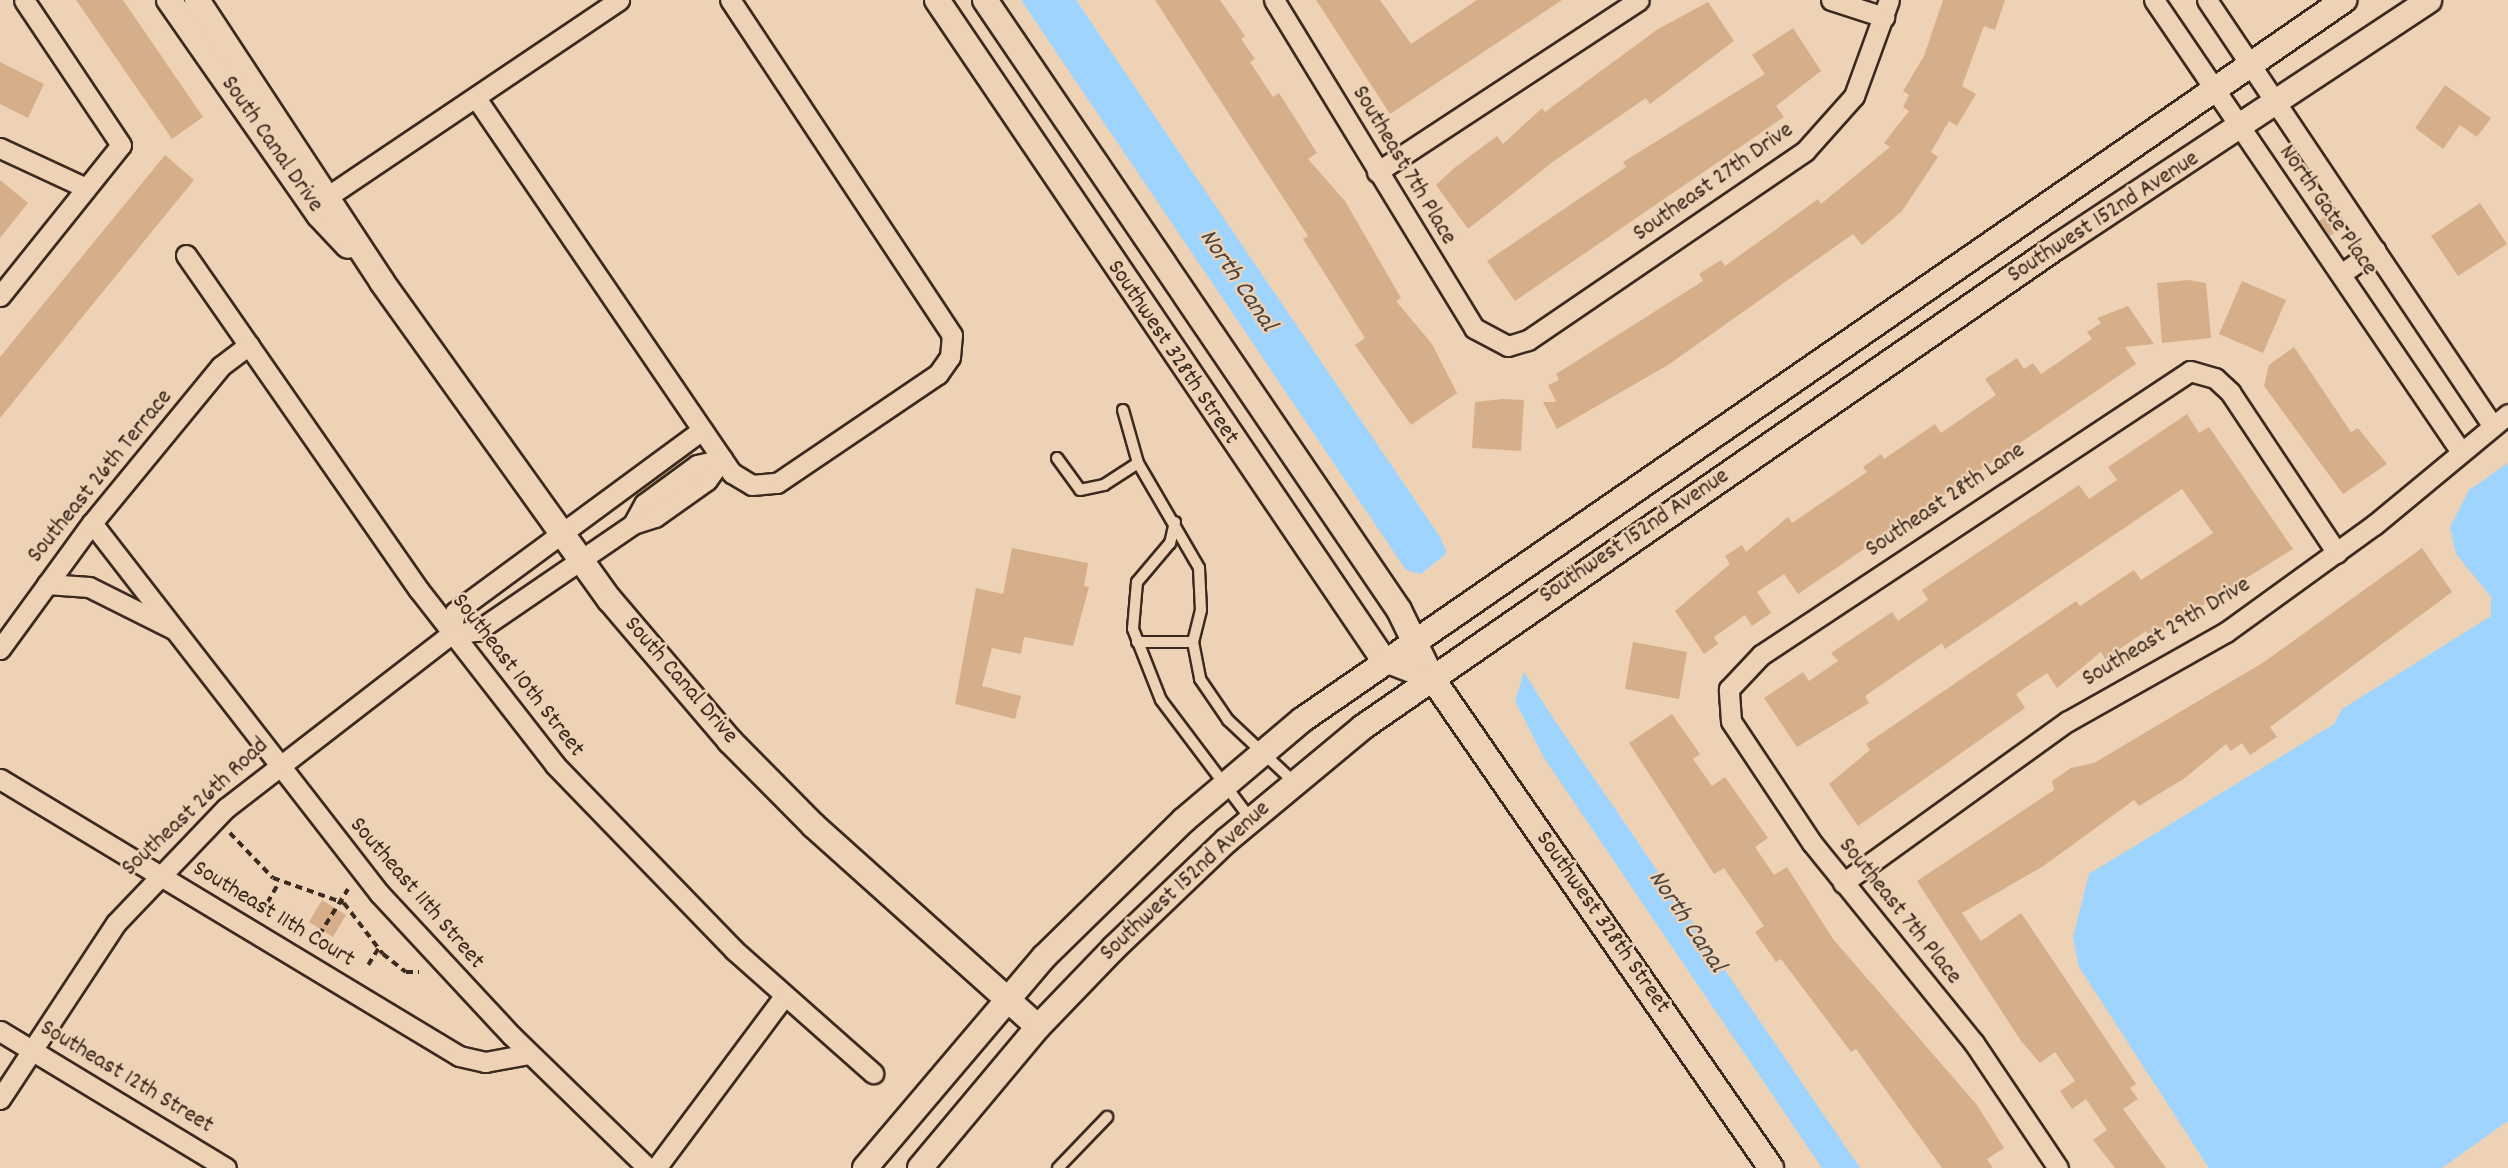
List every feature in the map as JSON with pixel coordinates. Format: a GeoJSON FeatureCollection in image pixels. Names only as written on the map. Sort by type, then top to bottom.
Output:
{"type":"FeatureCollection","features":[{"type":"Feature","properties":{"kind":"street"},"geometry":{"type":"LineString","coordinates":[[0,296],[121,145],[24,0]]}},
{"type":"Feature","properties":{"kind":"street","name":"South Canal Drive"},"geometry":{"type":"LineString","coordinates":[[169,0],[382,282],[580,561],[730,741],[1005,1000],[1038,1027]]}},
{"type":"Feature","properties":{"kind":"street","name":"South Canal Drive"},"geometry":{"type":"LineString","coordinates":[[197,0],[322,201]]}},
{"type":"Feature","properties":{"kind":"street"},"geometry":{"type":"LineString","coordinates":[[322,201],[619,0]]}},
{"type":"Feature","properties":{"kind":"street"},"geometry":{"type":"LineString","coordinates":[[476,98],[722,459],[752,485],[783,480],[938,374],[952,346],[945,316],[730,0]]}},
{"type":"Feature","properties":{"kind":"street","name":"Southwest 328th Street"},"geometry":{"type":"LineString","coordinates":[[937,0],[1383,659]]}},
{"type":"Feature","properties":{"kind":"street","name":"Southwest 328th Street"},"geometry":{"type":"LineString","coordinates":[[985,0],[1416,637],[1432,678],[1771,1168]]}},
{"type":"Feature","properties":{"kind":"street","name":"Southeast 7th Place"},"geometry":{"type":"LineString","coordinates":[[1274,0],[1474,328],[1502,345]]}},
{"type":"Feature","properties":{"kind":"street"},"geometry":{"type":"LineString","coordinates":[[1377,172],[1639,0]]}},
{"type":"Feature","properties":{"kind":"street"},"geometry":{"type":"LineString","coordinates":[[1831,0],[1887,8]]}},
{"type":"Feature","properties":{"kind":"street","name":"North Gate Place"},"geometry":{"type":"LineString","coordinates":[[2154,0],[2459,450]]}},
{"type":"Feature","properties":{"kind":"street","name":"North Gate Place"},"geometry":{"type":"LineString","coordinates":[[2207,0],[2375,250],[2500,420]]}},
{"type":"Feature","properties":{"kind":"street","name":"Southwest 152nd Avenue"},"geometry":{"type":"LineString","coordinates":[[865,1168],[1005,1000],[1223,785],[1263,751],[1383,659],[2344,0]]}},
{"type":"Feature","properties":{"kind":"street","name":"Southwest 152nd Avenue"},"geometry":{"type":"LineString","coordinates":[[920,1168],[1038,1027],[1251,819],[1294,783],[1432,678],[2058,246],[2277,105],[2429,0]]}},
{"type":"Feature","properties":{"kind":"street","name":"Southeast 27th Drive"},"geometry":{"type":"LineString","coordinates":[[1502,345],[1528,340],[1805,151],[1854,96],[1887,8]]}},
{"type":"Feature","properties":{"kind":"street"},"geometry":{"type":"LineString","coordinates":[[0,148],[86,188]]}},
{"type":"Feature","properties":{"kind":"street"},"geometry":{"type":"LineString","coordinates":[[2342,274],[2375,250]]}},
{"type":"Feature","properties":{"kind":"street","name":"Southeast 10th Street"},"geometry":{"type":"LineString","coordinates":[[187,255],[451,634],[602,817],[784,996],[873,1073]]}},
{"type":"Feature","properties":{"kind":"street","name":"Southeast 26th Terrace"},"geometry":{"type":"LineString","coordinates":[[0,649],[92,523],[221,366],[249,345]]}},
{"type":"Feature","properties":{"kind":"street","name":"Southeast 28th Lane"},"geometry":{"type":"LineString","coordinates":[[1735,679],[1773,647],[2190,371],[2215,378],[2230,392],[2337,553]]}},
{"type":"Feature","properties":{"kind":"street","name":"Southeast 29th Drive"},"geometry":{"type":"LineString","coordinates":[[1843,883],[2068,721],[2226,632],[2337,553],[2459,450],[2500,420]]}},
{"type":"Feature","properties":{"kind":"street","name":"Southeast 26th Road"},"geometry":{"type":"LineString","coordinates":[[451,634],[455,612],[702,430]]}},
{"type":"Feature","properties":{"kind":"street","name":"Southeast 26th Road"},"geometry":{"type":"LineString","coordinates":[[0,1099],[82,969],[157,875],[277,764],[451,634],[477,631],[633,524],[655,517],[707,480],[722,459]]}},
{"type":"Feature","properties":{"kind":"street","name":"Southeast 11th Street"},"geometry":{"type":"LineString","coordinates":[[92,523],[379,893],[529,1054],[648,1168]]}},
{"type":"Feature","properties":{"kind":"street","name":"Southeast 11th Street"},"geometry":{"type":"LineString","coordinates":[[47,583],[89,587],[173,629]]}},
{"type":"Feature","properties":{"kind":"street"},"geometry":{"type":"LineString","coordinates":[[489,586],[506,611]]}},
{"type":"Feature","properties":{"kind":"street"},"geometry":{"type":"LineString","coordinates":[[1383,659],[1432,678]]}},
{"type":"Feature","properties":{"kind":"street","name":"Southeast 7th Place"},"geometry":{"type":"LineString","coordinates":[[1735,679],[1727,700],[1731,721],[1843,883],[1974,1043],[2058,1168]]}},
{"type":"Feature","properties":{"kind":"street","name":"Southeast 11th Court"},"geometry":{"type":"LineString","coordinates":[[0,779],[464,1059],[485,1062],[529,1054]]}},
{"type":"Feature","properties":{"kind":"street"},"geometry":{"type":"LineString","coordinates":[[656,1168],[784,996]]}},
{"type":"Feature","properties":{"kind":"street","name":"Southeast 12th Street"},"geometry":{"type":"LineString","coordinates":[[0,1031],[226,1168]]}},
{"type":"Feature","properties":{"kind":"lane"},"geometry":{"type":"LineString","coordinates":[[1123,410],[1138,463],[1175,521],[1199,568],[1201,610],[1193,642],[1200,679],[1228,720],[1294,783]]}},
{"type":"Feature","properties":{"kind":"lane"},"geometry":{"type":"LineString","coordinates":[[1057,458],[1080,490],[1104,485],[1138,463]]}},
{"type":"Feature","properties":{"kind":"lane"},"geometry":{"type":"LineString","coordinates":[[1175,521],[1170,543],[1137,582],[1131,604],[1137,642],[1161,700],[1251,819]]}},
{"type":"Feature","properties":{"kind":"lane"},"geometry":{"type":"LineString","coordinates":[[1137,642],[1193,642]]}},
{"type":"Feature","properties":{"kind":"lane"},"geometry":{"type":"LineString","coordinates":[[1058,1168],[1107,1117]]}},
{"type":"Feature","properties":{"kind":"path"},"geometry":{"type":"LineString","coordinates":[[230,833],[279,882],[340,901],[378,949],[407,972],[419,972]]}},
{"type":"Feature","properties":{"kind":"path"},"geometry":{"type":"LineString","coordinates":[[267,903],[279,882]]}},
{"type":"Feature","properties":{"kind":"path"},"geometry":{"type":"LineString","coordinates":[[319,935],[348,889]]}},
{"type":"Feature","properties":{"kind":"path"},"geometry":{"type":"LineString","coordinates":[[368,965],[378,949]]}},
{"type":"Feature","properties":{"kind":"water","name":"North Canal"},"geometry":{"type":"Polygon","coordinates":[[[1021,0],[1076,0],[1440,537],[1447,553],[1421,574],[1406,570],[1021,0]]]}},
{"type":"Feature","properties":{"kind":"water"},"geometry":{"type":"Polygon","coordinates":[[[2508,463],[2508,1121],[2442,1168],[2209,1168],[2079,967],[2073,937],[2089,874],[2334,724],[2342,709],[2491,616],[2491,597],[2456,554],[2450,527],[2469,490],[2508,463]]]}},
{"type":"Feature","properties":{"kind":"water","name":"North Canal"},"geometry":{"type":"Polygon","coordinates":[[[1524,672],[1860,1168],[1822,1168],[1544,758],[1515,701],[1524,672]]]}},
{"type":"Feature","properties":{"kind":"building"},"geometry":{"type":"Polygon","coordinates":[[[76,0],[123,0],[203,117],[172,139],[76,0]]]}},
{"type":"Feature","properties":{"kind":"building"},"geometry":{"type":"Polygon","coordinates":[[[1155,0],[1220,0],[1245,36],[1241,39],[1255,59],[1250,62],[1273,97],[1279,93],[1317,153],[1308,159],[1345,201],[1401,298],[1396,301],[1432,344],[1457,393],[1411,425],[1355,345],[1365,338],[1303,239],[1308,236],[1155,0]]]}},
{"type":"Feature","properties":{"kind":"building"},"geometry":{"type":"Polygon","coordinates":[[[1316,0],[1380,0],[1411,44],[1477,0],[1562,0],[1390,114],[1316,0]]]}},
{"type":"Feature","properties":{"kind":"building"},"geometry":{"type":"Polygon","coordinates":[[[1943,0],[2005,0],[1995,30],[1984,26],[1962,86],[1976,94],[1957,126],[1949,121],[1931,152],[1938,157],[1902,211],[1862,245],[1853,234],[1668,365],[1557,429],[1543,402],[1556,402],[1548,385],[1559,380],[1556,374],[1703,281],[1699,274],[1721,260],[1725,266],[1818,199],[1821,204],[1890,147],[1884,143],[1909,111],[1903,107],[1909,95],[1903,91],[1924,56],[1943,0]]]}},
{"type":"Feature","properties":{"kind":"building"},"geometry":{"type":"Polygon","coordinates":[[[1708,2],[1734,41],[1650,104],[1646,98],[1554,161],[1468,229],[1436,185],[1497,136],[1503,144],[1542,108],[1545,112],[1658,29],[1708,2]]]}},
{"type":"Feature","properties":{"kind":"building"},"geometry":{"type":"Polygon","coordinates":[[[1793,28],[1821,71],[1776,106],[1784,117],[1515,301],[1487,261],[1626,167],[1623,162],[1765,74],[1752,55],[1793,28]]]}},
{"type":"Feature","properties":{"kind":"building"},"geometry":{"type":"Polygon","coordinates":[[[0,62],[44,84],[28,118],[0,104],[0,62]]]}},
{"type":"Feature","properties":{"kind":"building"},"geometry":{"type":"Polygon","coordinates":[[[2445,85],[2491,118],[2477,137],[2460,125],[2443,149],[2415,128],[2445,85]]]}},
{"type":"Feature","properties":{"kind":"building"},"geometry":{"type":"Polygon","coordinates":[[[165,155],[194,180],[0,418],[0,357],[165,155]]]}},
{"type":"Feature","properties":{"kind":"building"},"geometry":{"type":"Polygon","coordinates":[[[0,180],[28,203],[0,238],[0,180]]]}},
{"type":"Feature","properties":{"kind":"building"},"geometry":{"type":"Polygon","coordinates":[[[2480,203],[2507,244],[2458,276],[2431,236],[2480,203]]]}},
{"type":"Feature","properties":{"kind":"building"},"geometry":{"type":"Polygon","coordinates":[[[2333,210],[2344,226],[2330,236],[2319,221],[2333,210]]]}},
{"type":"Feature","properties":{"kind":"building"},"geometry":{"type":"Polygon","coordinates":[[[2189,280],[2206,283],[2211,338],[2162,343],[2157,283],[2189,280]]]}},
{"type":"Feature","properties":{"kind":"building"},"geometry":{"type":"Polygon","coordinates":[[[2242,281],[2286,300],[2263,353],[2219,334],[2242,281]]]}},
{"type":"Feature","properties":{"kind":"building"},"geometry":{"type":"Polygon","coordinates":[[[2128,306],[2154,344],[2125,347],[2136,364],[1798,594],[1784,574],[1757,592],[1771,613],[1752,626],[1745,615],[1714,637],[1718,644],[1704,654],[1675,611],[1730,564],[1725,556],[1742,545],[1746,552],[1788,517],[1792,523],[1867,472],[1863,467],[1881,454],[1884,459],[1935,424],[1941,433],[1996,395],[1985,379],[2017,358],[2024,369],[2033,363],[2041,374],[2092,339],[2087,332],[2101,323],[2097,318],[2128,306]]]}},
{"type":"Feature","properties":{"kind":"building"},"geometry":{"type":"Polygon","coordinates":[[[2294,347],[2351,432],[2358,428],[2387,464],[2343,494],[2264,386],[2269,365],[2294,347]]]}},
{"type":"Feature","properties":{"kind":"building"},"geometry":{"type":"Polygon","coordinates":[[[1524,400],[1521,451],[1472,448],[1475,402],[1524,400]]]}},
{"type":"Feature","properties":{"kind":"building"},"geometry":{"type":"Polygon","coordinates":[[[2187,414],[2199,433],[2209,427],[2293,549],[2150,638],[2146,631],[2105,659],[2101,652],[2057,688],[2047,673],[2016,694],[2025,708],[1858,826],[1829,784],[1870,750],[1866,744],[2076,601],[2080,606],[2134,570],[2141,580],[2213,533],[2182,489],[1945,649],[1942,643],[1865,696],[1869,703],[1797,747],[1764,698],[1803,672],[1809,681],[1838,661],[1831,653],[1892,612],[1898,621],[1928,600],[1922,590],[2079,485],[2089,499],[2117,480],[2108,467],[2187,414]]]}},
{"type":"Feature","properties":{"kind":"building"},"geometry":{"type":"Polygon","coordinates":[[[1012,548],[1088,563],[1084,586],[1089,587],[1073,646],[1024,637],[1021,654],[992,648],[982,686],[1021,696],[1015,719],[955,704],[976,588],[1003,594],[1012,548]]]}},
{"type":"Feature","properties":{"kind":"building"},"geometry":{"type":"Polygon","coordinates":[[[2422,548],[2452,592],[2270,727],[2277,737],[2250,755],[2242,743],[2231,751],[2226,744],[2185,778],[2139,806],[2134,800],[2042,867],[1962,913],[1981,941],[2021,913],[2136,1084],[2130,1088],[2138,1099],[2123,1109],[2166,1168],[2115,1168],[2093,1140],[2107,1130],[2086,1099],[2072,1109],[2060,1091],[2075,1081],[2055,1052],[2040,1063],[2021,1041],[1917,881],[2054,790],[2052,781],[2071,768],[2094,763],[2264,662],[2422,548]]]}},
{"type":"Feature","properties":{"kind":"building"},"geometry":{"type":"Polygon","coordinates":[[[1633,642],[1687,652],[1679,699],[1625,689],[1633,642]]]}},
{"type":"Feature","properties":{"kind":"building"},"geometry":{"type":"Polygon","coordinates":[[[1672,714],[1700,754],[1693,759],[1712,786],[1725,777],[1768,838],[1755,847],[1774,875],[1787,867],[1833,939],[1977,1105],[2004,1148],[1987,1159],[1993,1168],[1942,1168],[1856,1049],[1851,1052],[1781,959],[1776,962],[1755,932],[1764,926],[1724,868],[1714,874],[1629,743],[1672,714]]]}},
{"type":"Feature","properties":{"kind":"building"},"geometry":{"type":"Polygon","coordinates":[[[322,900],[346,915],[333,937],[309,922],[322,900]]]}}]}
